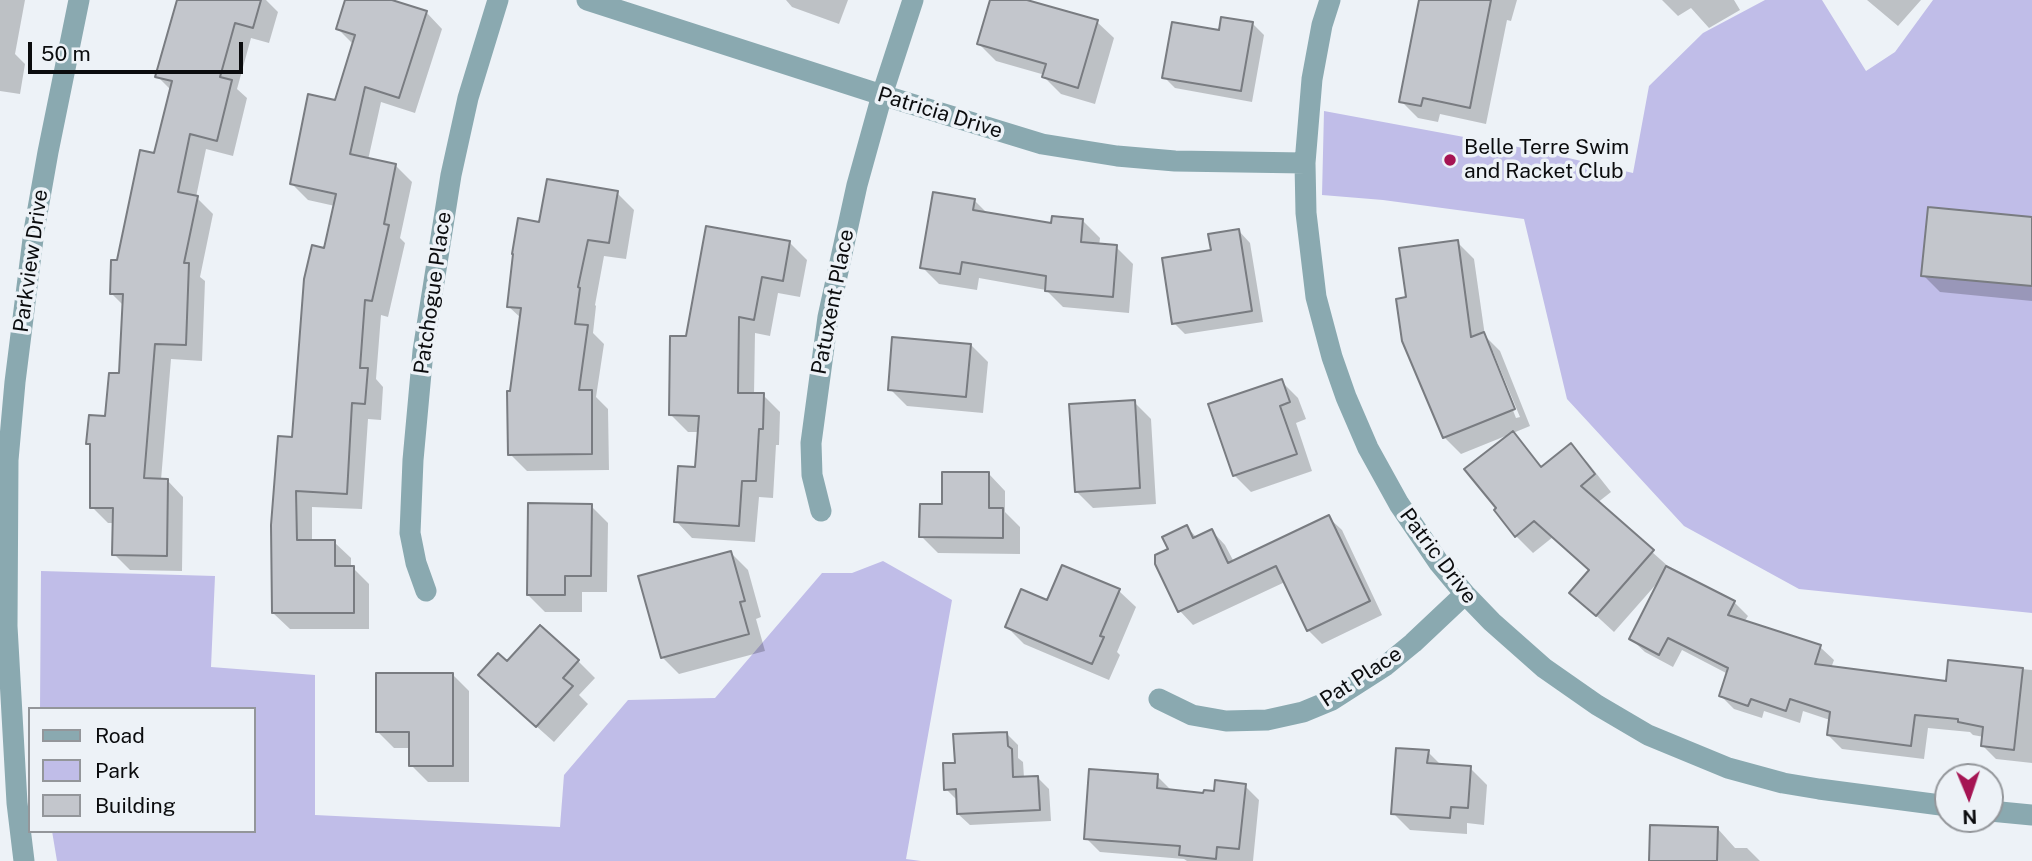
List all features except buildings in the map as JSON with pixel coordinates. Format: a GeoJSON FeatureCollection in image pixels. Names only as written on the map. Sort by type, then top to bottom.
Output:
{"type":"FeatureCollection","features":[{"type":"Feature","properties":{"kind":"street","name":"Parkview Drive"},"geometry":{"type":"LineString","coordinates":[[24,861],[17,803],[7,625],[4,460],[34,231],[79,0]]}},
{"type":"Feature","properties":{"kind":"street","name":"Patchogue Place"},"geometry":{"type":"LineString","coordinates":[[426,591],[416,563],[411,533],[413,460],[423,351],[451,175],[468,98],[498,0]]}},
{"type":"Feature","properties":{"kind":"street","name":"Patricia Drive"},"geometry":{"type":"LineString","coordinates":[[587,0],[882,95],[1076,151],[1175,161],[1304,163]]}},
{"type":"Feature","properties":{"kind":"street","name":"Patuxent Place"},"geometry":{"type":"LineString","coordinates":[[821,511],[813,475],[811,443],[820,368],[845,234],[882,95],[913,0]]}},
{"type":"Feature","properties":{"kind":"street","name":"Patric Drive"},"geometry":{"type":"LineString","coordinates":[[1329,0],[1312,79],[1304,163],[1306,212],[1316,297],[1346,397],[1368,448],[1423,542],[1465,594],[1520,647],[1572,688],[1622,721],[1728,768],[1819,789],[1934,804]]}},
{"type":"Feature","properties":{"kind":"street","name":"Pat Place"},"geometry":{"type":"LineString","coordinates":[[1159,699],[1192,715],[1226,722],[1267,720],[1303,712],[1332,700],[1385,666],[1465,594]]}},
{"type":"Feature","properties":{"kind":"street"},"geometry":{"type":"LineString","coordinates":[[2004,813],[2032,816]]}},
{"type":"Feature","properties":{"kind":"green space"},"geometry":{"type":"Polygon","coordinates":[[[1765,0],[1822,0],[1866,71],[1895,52],[1933,0],[2032,0],[2032,613],[1799,589],[1684,526],[1567,399],[1524,219],[1383,200],[1322,195],[1324,111],[1534,150],[1633,173],[1649,86],[1703,33],[1765,0]]]}},
{"type":"Feature","properties":{"kind":"green space"},"geometry":{"type":"Polygon","coordinates":[[[883,561],[952,600],[906,859],[921,861],[57,861],[52,833],[256,833],[256,707],[40,707],[41,571],[215,576],[211,667],[315,675],[315,815],[560,827],[564,775],[628,700],[715,698],[822,573],[852,573],[883,561]]]}},
{"type":"Feature","properties":{"kind":"place","name":"Belle Terre Swim and Racket Club"},"geometry":{"type":"Point","coordinates":[1450,160]}}]}
